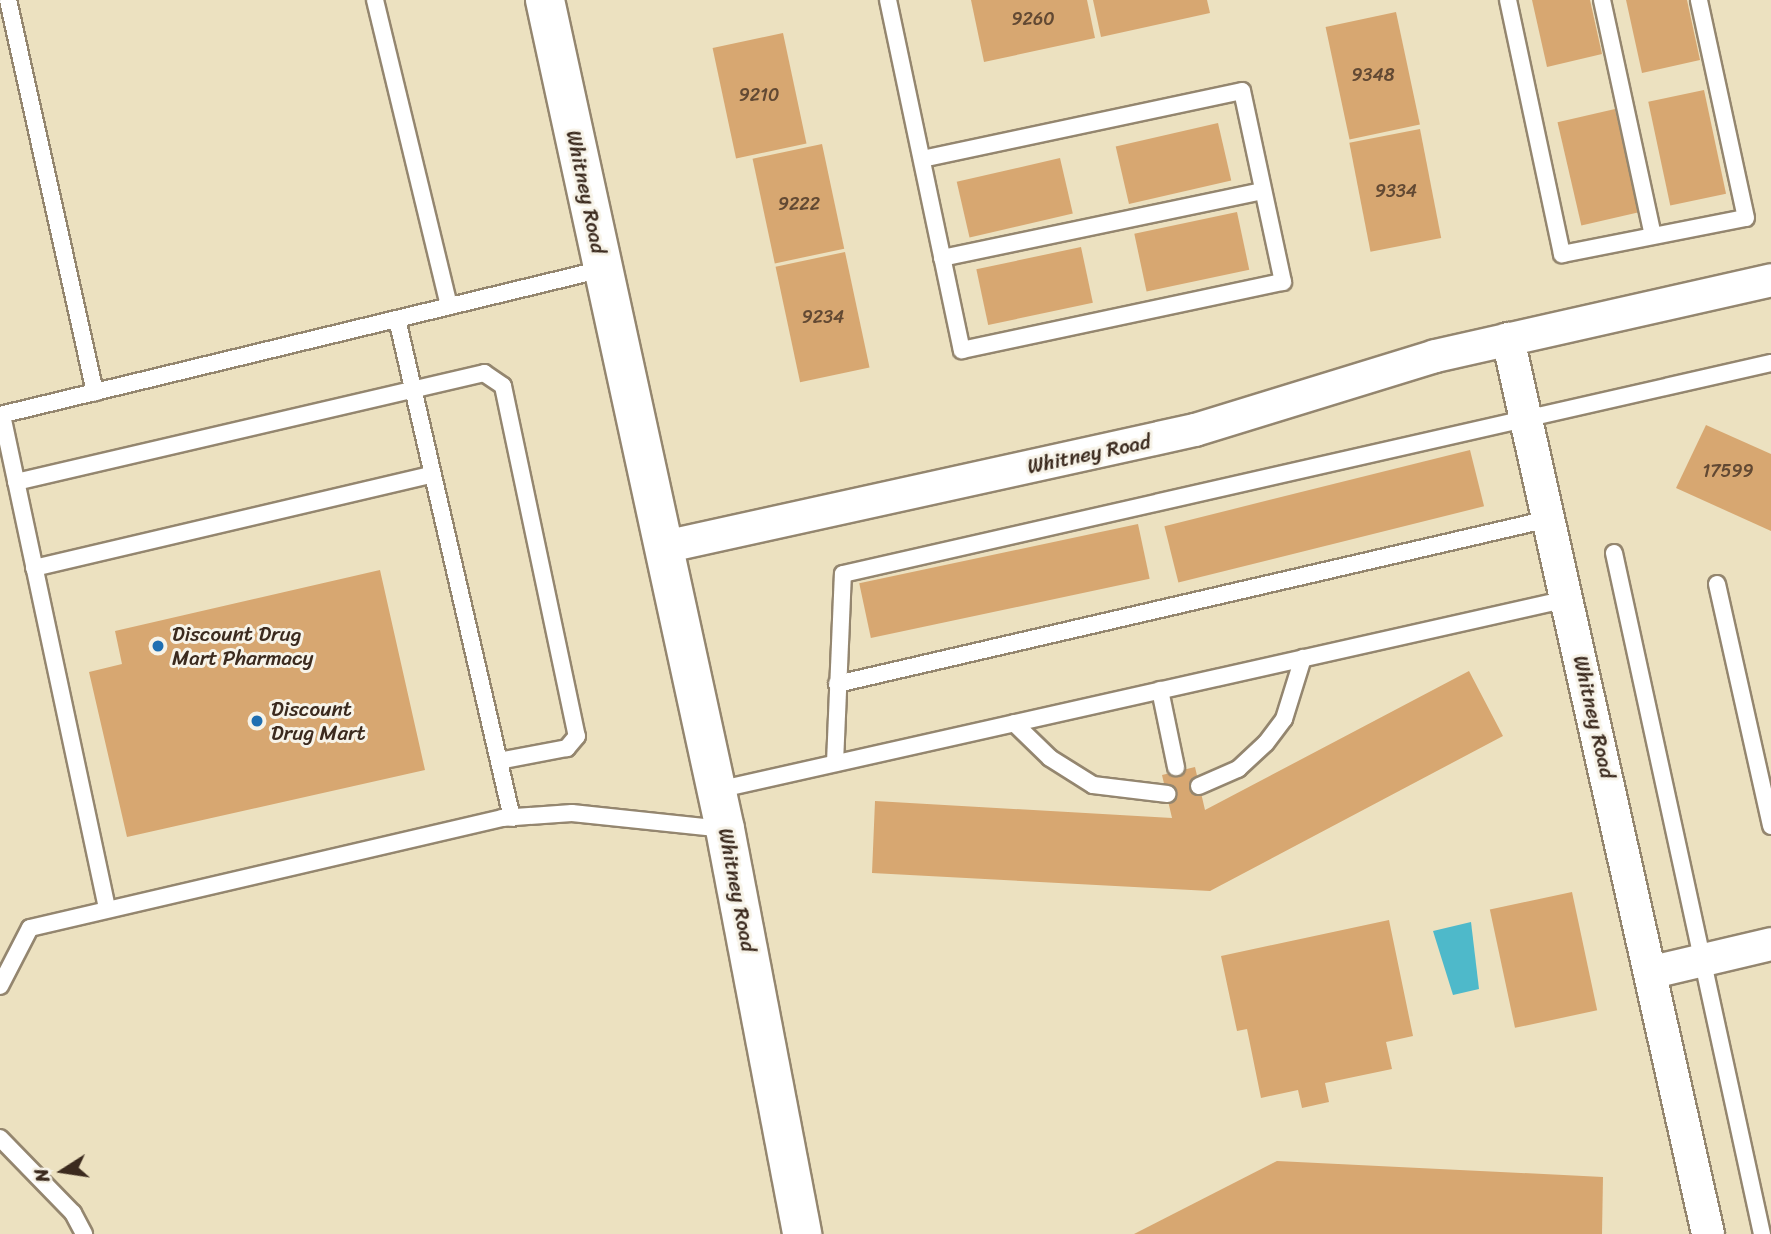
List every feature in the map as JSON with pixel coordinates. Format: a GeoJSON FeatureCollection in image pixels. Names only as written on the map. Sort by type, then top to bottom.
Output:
{"type":"FeatureCollection","features":[{"type":"Feature","properties":{"kind":"street","name":"Whitney Road"},"geometry":{"type":"LineString","coordinates":[[550,1],[603,268],[725,829],[802,1234]]}},
{"type":"Feature","properties":{"kind":"street","name":"Whitney Road"},"geometry":{"type":"LineString","coordinates":[[664,547],[1195,430],[1508,339],[1771,280]]}},
{"type":"Feature","properties":{"kind":"street","name":"Whitney Road"},"geometry":{"type":"LineString","coordinates":[[1508,339],[1653,972],[1708,1234]]}},
{"type":"Feature","properties":{"kind":"street"},"geometry":{"type":"LineString","coordinates":[[1653,972],[1771,944]]}},
{"type":"Feature","properties":{"kind":"lane"},"geometry":{"type":"LineString","coordinates":[[8,0],[95,392]]}},
{"type":"Feature","properties":{"kind":"lane"},"geometry":{"type":"LineString","coordinates":[[375,0],[449,306]]}},
{"type":"Feature","properties":{"kind":"lane"},"geometry":{"type":"LineString","coordinates":[[888,0],[962,350],[1283,282],[1242,91],[922,159]]}},
{"type":"Feature","properties":{"kind":"lane"},"geometry":{"type":"LineString","coordinates":[[1508,0],[1562,254],[1746,218],[1699,0]]}},
{"type":"Feature","properties":{"kind":"lane"},"geometry":{"type":"LineString","coordinates":[[1602,0],[1653,236]]}},
{"type":"Feature","properties":{"kind":"lane"},"geometry":{"type":"LineString","coordinates":[[942,258],[1264,191]]}},
{"type":"Feature","properties":{"kind":"lane"},"geometry":{"type":"LineString","coordinates":[[107,908],[1,415],[603,268]]}},
{"type":"Feature","properties":{"kind":"lane"},"geometry":{"type":"LineString","coordinates":[[397,319],[512,818]]}},
{"type":"Feature","properties":{"kind":"lane"},"geometry":{"type":"LineString","coordinates":[[835,763],[843,574],[1527,421],[1771,363]]}},
{"type":"Feature","properties":{"kind":"lane"},"geometry":{"type":"LineString","coordinates":[[16,482],[484,373],[503,386],[577,736],[566,748],[499,761]]}},
{"type":"Feature","properties":{"kind":"lane"},"geometry":{"type":"LineString","coordinates":[[34,568],[432,475]]}},
{"type":"Feature","properties":{"kind":"lane"},"geometry":{"type":"LineString","coordinates":[[837,684],[1549,519]]}},
{"type":"Feature","properties":{"kind":"lane"},"geometry":{"type":"LineString","coordinates":[[1614,553],[1762,1234]]}},
{"type":"Feature","properties":{"kind":"lane"},"geometry":{"type":"LineString","coordinates":[[1717,584],[1771,826]]}},
{"type":"Feature","properties":{"kind":"lane"},"geometry":{"type":"LineString","coordinates":[[717,790],[1567,599]]}},
{"type":"Feature","properties":{"kind":"lane"},"geometry":{"type":"LineString","coordinates":[[1199,786],[1238,769],[1266,743],[1284,719],[1303,658]]}},
{"type":"Feature","properties":{"kind":"lane"},"geometry":{"type":"LineString","coordinates":[[1160,690],[1176,767]]}},
{"type":"Feature","properties":{"kind":"lane"},"geometry":{"type":"LineString","coordinates":[[1014,723],[1050,758],[1093,785],[1167,794]]}},
{"type":"Feature","properties":{"kind":"lane"},"geometry":{"type":"LineString","coordinates":[[0,986],[30,928],[107,908],[512,818],[572,813],[725,829]]}},
{"type":"Feature","properties":{"kind":"lane"},"geometry":{"type":"LineString","coordinates":[[0,1138],[73,1213],[84,1234]]}},
{"type":"Feature","properties":{"kind":"water"},"geometry":{"type":"Polygon","coordinates":[[[1471,922],[1479,989],[1453,995],[1433,931],[1471,922]]]}},
{"type":"Feature","properties":{"kind":"building"},"geometry":{"type":"Polygon","coordinates":[[[971,0],[1087,0],[1095,38],[984,62],[971,0]]]}},
{"type":"Feature","properties":{"kind":"building"},"geometry":{"type":"Polygon","coordinates":[[[1093,0],[1207,0],[1210,13],[1101,37],[1093,0]]]}},
{"type":"Feature","properties":{"kind":"building"},"geometry":{"type":"Polygon","coordinates":[[[1532,0],[1590,0],[1602,54],[1547,67],[1532,0]]]}},
{"type":"Feature","properties":{"kind":"building"},"geometry":{"type":"Polygon","coordinates":[[[1626,0],[1687,0],[1700,60],[1642,73],[1626,0]]]}},
{"type":"Feature","properties":{"kind":"building"},"geometry":{"type":"Polygon","coordinates":[[[1396,12],[1420,124],[1349,139],[1326,27],[1396,12]]]}},
{"type":"Feature","properties":{"kind":"building"},"geometry":{"type":"Polygon","coordinates":[[[783,33],[806,144],[736,159],[713,48],[783,33]]]}},
{"type":"Feature","properties":{"kind":"building"},"geometry":{"type":"Polygon","coordinates":[[[1704,90],[1726,194],[1670,206],[1648,102],[1704,90]]]}},
{"type":"Feature","properties":{"kind":"building"},"geometry":{"type":"Polygon","coordinates":[[[1615,109],[1639,212],[1581,226],[1558,122],[1615,109]]]}},
{"type":"Feature","properties":{"kind":"building"},"geometry":{"type":"Polygon","coordinates":[[[1218,123],[1231,180],[1129,204],[1116,147],[1218,123]]]}},
{"type":"Feature","properties":{"kind":"building"},"geometry":{"type":"Polygon","coordinates":[[[1420,129],[1441,238],[1371,252],[1349,143],[1420,129]]]}},
{"type":"Feature","properties":{"kind":"building"},"geometry":{"type":"Polygon","coordinates":[[[822,144],[844,249],[775,263],[753,159],[822,144]]]}},
{"type":"Feature","properties":{"kind":"building"},"geometry":{"type":"Polygon","coordinates":[[[1060,158],[1073,214],[970,237],[957,182],[1060,158]]]}},
{"type":"Feature","properties":{"kind":"building"},"geometry":{"type":"Polygon","coordinates":[[[1237,212],[1249,270],[1147,292],[1134,234],[1237,212]]]}},
{"type":"Feature","properties":{"kind":"building"},"geometry":{"type":"Polygon","coordinates":[[[1081,247],[1093,303],[988,325],[976,269],[1081,247]]]}},
{"type":"Feature","properties":{"kind":"building"},"geometry":{"type":"Polygon","coordinates":[[[845,252],[870,367],[800,382],[776,267],[845,252]]]}},
{"type":"Feature","properties":{"kind":"building"},"geometry":{"type":"Polygon","coordinates":[[[1706,425],[1771,454],[1771,531],[1676,488],[1706,425]]]}},
{"type":"Feature","properties":{"kind":"building"},"geometry":{"type":"Polygon","coordinates":[[[1470,450],[1484,506],[1178,582],[1164,526],[1470,450]]]}},
{"type":"Feature","properties":{"kind":"building"},"geometry":{"type":"Polygon","coordinates":[[[1138,524],[1150,579],[871,638],[859,583],[1138,524]]]}},
{"type":"Feature","properties":{"kind":"building","name":"Discount Drug Mart"},"geometry":{"type":"Polygon","coordinates":[[[380,570],[425,770],[127,837],[89,672],[122,664],[115,631],[380,570]]]}},
{"type":"Feature","properties":{"kind":"building"},"geometry":{"type":"Polygon","coordinates":[[[1469,671],[1503,736],[1210,891],[872,873],[875,801],[1172,818],[1162,775],[1195,767],[1205,810],[1469,671]]]}},
{"type":"Feature","properties":{"kind":"building"},"geometry":{"type":"Polygon","coordinates":[[[1572,892],[1597,1010],[1515,1028],[1490,909],[1572,892]]]}},
{"type":"Feature","properties":{"kind":"building"},"geometry":{"type":"Polygon","coordinates":[[[1389,920],[1413,1036],[1386,1042],[1392,1069],[1325,1083],[1329,1102],[1302,1108],[1298,1090],[1261,1098],[1247,1029],[1237,1031],[1221,956],[1389,920]]]}},
{"type":"Feature","properties":{"kind":"building"},"geometry":{"type":"Polygon","coordinates":[[[1277,1161],[1603,1177],[1602,1234],[1134,1234],[1277,1161]]]}},
{"type":"Feature","properties":{"kind":"place","name":"Discount Drug Mart Pharmacy"},"geometry":{"type":"Point","coordinates":[158,646]}},
{"type":"Feature","properties":{"kind":"place","name":"Discount Drug Mart"},"geometry":{"type":"Point","coordinates":[257,721]}}]}
